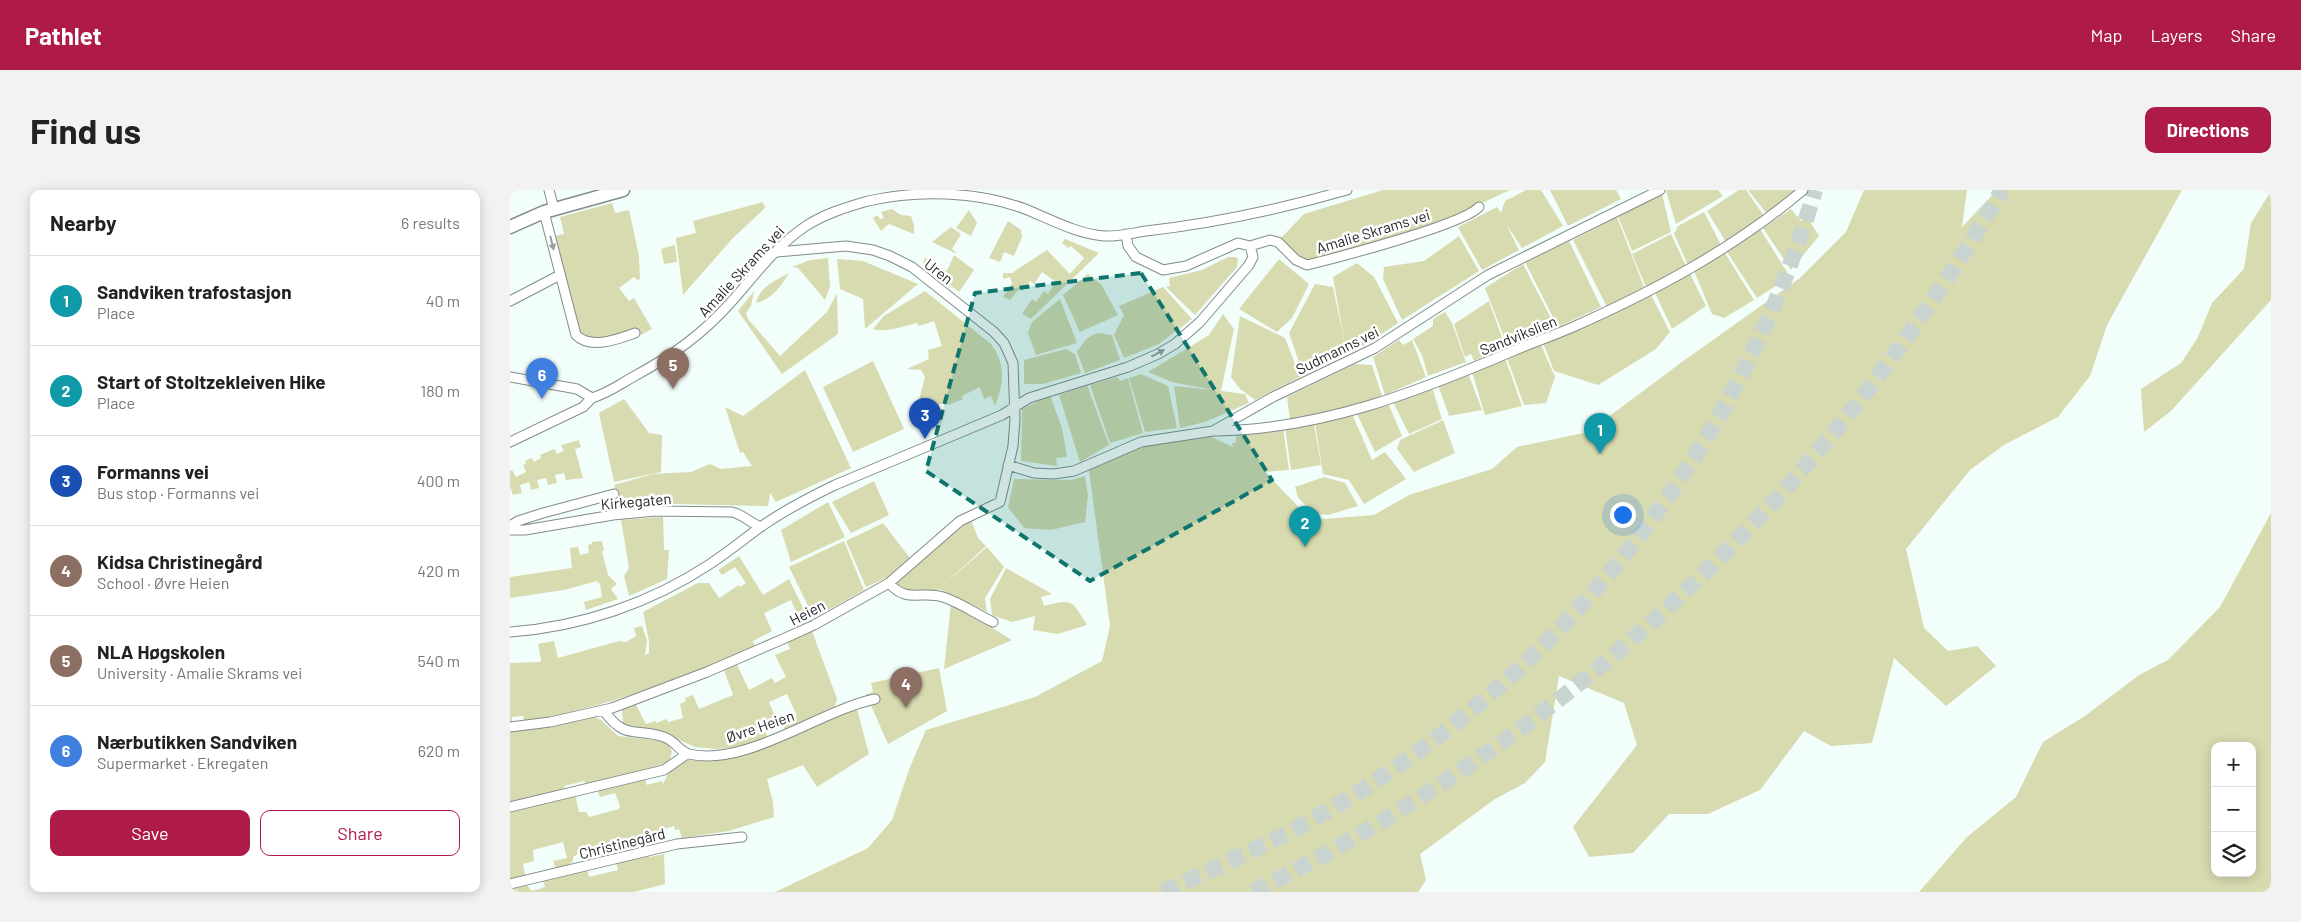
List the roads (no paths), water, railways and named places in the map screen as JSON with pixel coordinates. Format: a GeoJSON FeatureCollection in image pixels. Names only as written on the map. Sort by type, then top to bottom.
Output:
{"type":"FeatureCollection","features":[{"type":"Feature","properties":{"kind":"main road"},"geometry":{"type":"LineString","coordinates":[[510,227],[549,210],[623,190]]}},
{"type":"Feature","properties":{"kind":"street"},"geometry":{"type":"LineString","coordinates":[[549,190],[549,210],[560,275],[572,324],[578,337],[588,342],[606,341],[635,333]]}},
{"type":"Feature","properties":{"kind":"street","name":"Amalie Skrams vei"},"geometry":{"type":"LineString","coordinates":[[510,442],[583,407],[592,398],[614,390],[664,361],[700,334],[777,252],[807,225],[838,211],[881,198],[926,194],[959,194],[1008,204],[1092,234],[1110,236],[1256,214],[1347,190]]}},
{"type":"Feature","properties":{"kind":"street","name":"Sudmanns vei"},"geometry":{"type":"LineString","coordinates":[[1008,465],[1034,473],[1054,474],[1074,471],[1142,442],[1214,431],[1273,397],[1375,348],[1488,274],[1660,190]]}},
{"type":"Feature","properties":{"kind":"street","name":"Sandvikslien"},"geometry":{"type":"LineString","coordinates":[[1214,431],[1286,424],[1352,412],[1540,341],[1606,312],[1699,263],[1759,225],[1803,190]]}},
{"type":"Feature","properties":{"kind":"street","name":"Amalie Skrams vei"},"geometry":{"type":"LineString","coordinates":[[1126,234],[1128,246],[1136,257],[1142,262],[1163,270],[1186,266],[1238,243],[1250,246],[1262,240],[1278,242],[1296,260],[1307,265],[1374,247],[1432,228],[1465,216],[1479,208]]}},
{"type":"Feature","properties":{"kind":"street","name":"Uren"},"geometry":{"type":"LineString","coordinates":[[777,252],[794,252],[830,246],[859,248],[882,253],[912,267],[982,321],[1004,343],[1013,363],[1014,407]]}},
{"type":"Feature","properties":{"kind":"street"},"geometry":{"type":"LineString","coordinates":[[510,632],[583,620],[638,602],[676,584],[708,565],[762,527],[811,496],[1002,415],[1029,398],[1113,372],[1158,354],[1175,344],[1196,326],[1252,262],[1253,252],[1250,246]]}},
{"type":"Feature","properties":{"kind":"street"},"geometry":{"type":"LineString","coordinates":[[510,301],[560,275]]}},
{"type":"Feature","properties":{"kind":"street"},"geometry":{"type":"LineString","coordinates":[[510,377],[577,389],[592,398]]}},
{"type":"Feature","properties":{"kind":"street","name":"Heien"},"geometry":{"type":"LineString","coordinates":[[510,727],[604,711],[740,658],[814,624],[888,583],[960,521],[1000,502],[1016,432],[1014,407]]}},
{"type":"Feature","properties":{"kind":"street","name":"Kirkegaten"},"geometry":{"type":"LineString","coordinates":[[510,526],[543,513],[614,494]]}},
{"type":"Feature","properties":{"kind":"street","name":"Kirkegaten"},"geometry":{"type":"LineString","coordinates":[[510,530],[525,530],[613,515],[656,511],[732,512],[741,514],[754,524],[762,527]]}},
{"type":"Feature","properties":{"kind":"street"},"geometry":{"type":"LineString","coordinates":[[888,583],[897,592],[906,596],[940,596],[954,601],[993,622]]}},
{"type":"Feature","properties":{"kind":"street","name":"Øvre Heien"},"geometry":{"type":"LineString","coordinates":[[687,754],[716,755],[753,746],[853,704],[875,699]]}},
{"type":"Feature","properties":{"kind":"street"},"geometry":{"type":"LineString","coordinates":[[510,807],[664,770],[687,754],[665,737],[627,732],[617,726],[604,711]]}},
{"type":"Feature","properties":{"kind":"street","name":"Christinegård"},"geometry":{"type":"LineString","coordinates":[[510,884],[677,844],[742,837]]}},
{"type":"Feature","properties":{"kind":"tunnel"},"geometry":{"type":"LineString","coordinates":[[1163,892],[1284,834],[1354,795],[1435,739],[1509,677],[1578,609],[1640,534],[1696,455],[1743,371],[1783,282],[1815,190]]}},
{"type":"Feature","properties":{"kind":"tunnel"},"geometry":{"type":"LineString","coordinates":[[1253,892],[1347,842],[1438,786],[1525,725],[1609,659],[1688,588],[1763,513],[1834,432],[1899,348],[1965,250],[2002,190]]}},
{"type":"Feature","properties":{"kind":"place","name":"NLA Høgskolen"},"geometry":{"type":"Point","coordinates":[673,389]}},
{"type":"Feature","properties":{"kind":"place","name":"Nærbutikken Sandviken"},"geometry":{"type":"Point","coordinates":[542,399]}},
{"type":"Feature","properties":{"kind":"place","name":"Formanns vei"},"geometry":{"type":"Point","coordinates":[925,439]}},
{"type":"Feature","properties":{"kind":"place","name":"Sandviken trafostasjon"},"geometry":{"type":"Point","coordinates":[1600,454]}},
{"type":"Feature","properties":{"kind":"place","name":"Start of Stoltzekleiven Hike"},"geometry":{"type":"Point","coordinates":[1305,547]}},
{"type":"Feature","properties":{"kind":"place","name":"Kidsa Christinegård"},"geometry":{"type":"Point","coordinates":[906,708]}}]}
